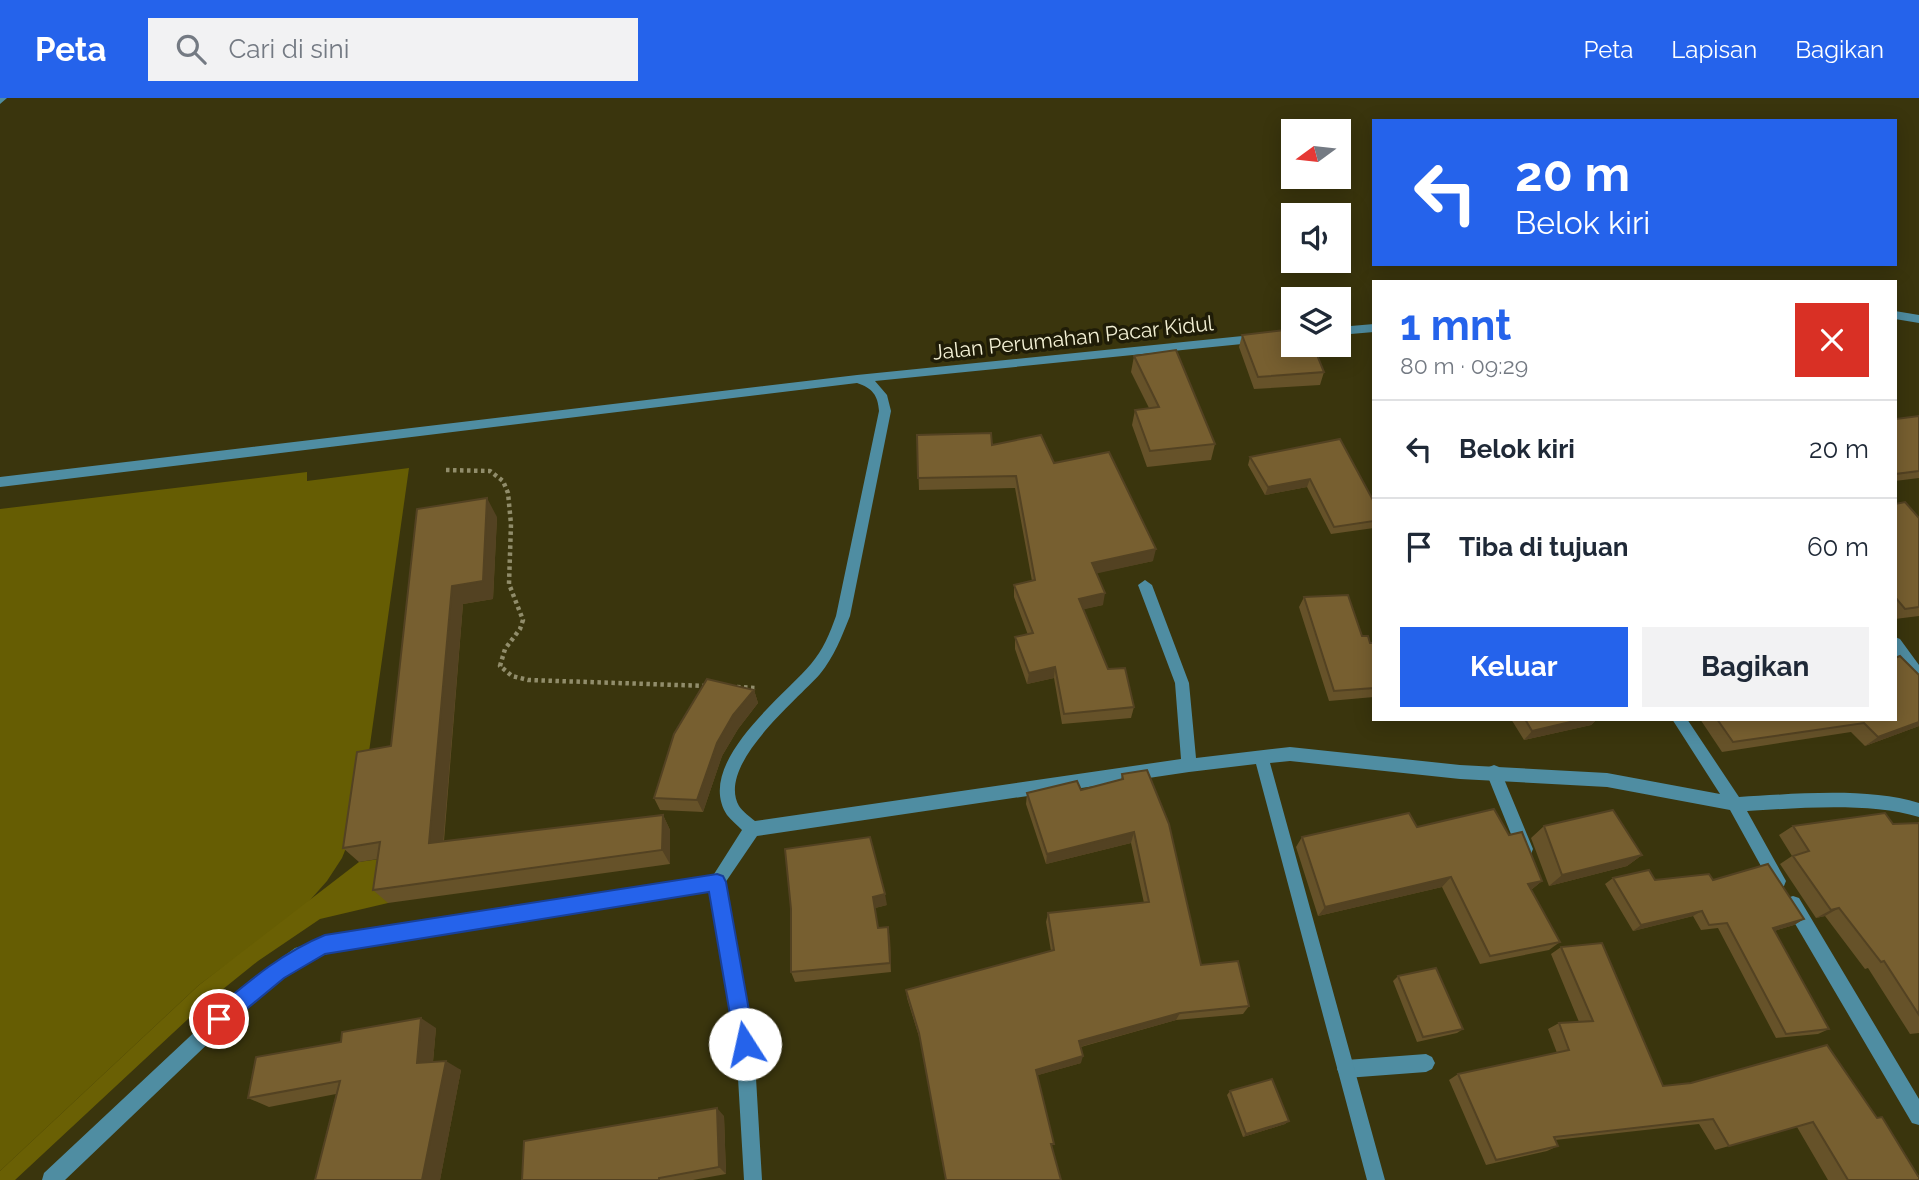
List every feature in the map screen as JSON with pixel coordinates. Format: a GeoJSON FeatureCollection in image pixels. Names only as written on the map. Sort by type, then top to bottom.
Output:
{"type":"FeatureCollection","features":[{"type":"Feature","properties":{"kind":"street"},"geometry":{"type":"LineString","coordinates":[[1897,315],[1919,319]]}},
{"type":"Feature","properties":{"kind":"street"},"geometry":{"type":"LineString","coordinates":[[1351,330],[1372,328]]}},
{"type":"Feature","properties":{"kind":"street","name":"Jalan Perumahan Pacar Kidul"},"geometry":{"type":"LineString","coordinates":[[0,482],[857,379],[1281,336]]}},
{"type":"Feature","properties":{"kind":"street"},"geometry":{"type":"LineString","coordinates":[[857,379],[873,384],[881,391],[885,411],[843,616],[833,641],[816,667],[747,742],[727,786],[727,806],[738,820],[752,830],[1189,765],[1290,754],[1460,772],[1607,780],[1735,804],[1825,800],[1903,805],[1919,810]]}},
{"type":"Feature","properties":{"kind":"street"},"geometry":{"type":"LineString","coordinates":[[1145,585],[1182,683],[1189,765]]}},
{"type":"Feature","properties":{"kind":"street"},"geometry":{"type":"LineString","coordinates":[[1897,646],[1919,676]]}},
{"type":"Feature","properties":{"kind":"street"},"geometry":{"type":"LineString","coordinates":[[1680,721],[1735,804],[1767,864],[1814,935],[1919,1116]]}},
{"type":"Feature","properties":{"kind":"street"},"geometry":{"type":"LineString","coordinates":[[1261,756],[1376,1180]]}},
{"type":"Feature","properties":{"kind":"street"},"geometry":{"type":"LineString","coordinates":[[1494,772],[1529,858]]}},
{"type":"Feature","properties":{"kind":"street"},"geometry":{"type":"LineString","coordinates":[[752,830],[717,882],[745,1044],[753,1180]]}},
{"type":"Feature","properties":{"kind":"street"},"geometry":{"type":"LineString","coordinates":[[51,1180],[219,1019],[301,954],[349,939],[717,882]]}},
{"type":"Feature","properties":{"kind":"street"},"geometry":{"type":"LineString","coordinates":[[1346,1069],[1426,1063]]}},
{"type":"Feature","properties":{"kind":"path"},"geometry":{"type":"LineString","coordinates":[[446,470],[492,471],[504,480],[510,494],[509,584],[524,618],[519,634],[505,650],[500,666],[512,676],[528,680],[716,686]]}},
{"type":"Feature","properties":{"kind":"path"},"geometry":{"type":"LineString","coordinates":[[729,687],[796,689]]}},
{"type":"Feature","properties":{"kind":"shaded area"},"geometry":{"type":"Polygon","coordinates":[[[409,468],[367,766],[354,828],[342,858],[327,881],[303,908],[199,985],[0,1171],[0,509],[307,472],[307,481],[409,468]]]}},
{"type":"Feature","properties":{"kind":"shaded area"},"geometry":{"type":"Polygon","coordinates":[[[393,857],[388,903],[320,919],[258,961],[202,1006],[15,1180],[0,1180],[0,1171],[199,985],[359,862],[393,857]]]}},
{"type":"Feature","properties":{"kind":"building"},"geometry":{"type":"Polygon","coordinates":[[[1281,330],[1281,357],[1318,357],[1324,372],[1258,377],[1242,335],[1281,330]]]}},
{"type":"Feature","properties":{"kind":"building"},"geometry":{"type":"Polygon","coordinates":[[[1176,350],[1215,444],[1150,451],[1135,410],[1159,407],[1134,356],[1176,350]]]}},
{"type":"Feature","properties":{"kind":"building"},"geometry":{"type":"Polygon","coordinates":[[[1919,416],[1919,471],[1897,474],[1897,419],[1919,416]]]}},
{"type":"Feature","properties":{"kind":"building"},"geometry":{"type":"Polygon","coordinates":[[[991,433],[992,445],[1041,435],[1054,463],[1109,452],[1156,549],[1092,563],[1105,593],[1079,599],[1108,669],[1125,668],[1134,707],[1064,714],[1055,667],[1029,673],[1015,637],[1033,633],[1014,585],[1035,580],[1016,476],[918,478],[917,435],[991,433]]]}},
{"type":"Feature","properties":{"kind":"building"},"geometry":{"type":"Polygon","coordinates":[[[1340,439],[1372,498],[1372,521],[1334,527],[1310,479],[1268,487],[1250,457],[1340,439]]]}},
{"type":"Feature","properties":{"kind":"building"},"geometry":{"type":"Polygon","coordinates":[[[487,498],[483,581],[452,586],[429,843],[663,815],[662,850],[373,890],[380,842],[343,848],[357,752],[391,746],[417,509],[487,498]]]}},
{"type":"Feature","properties":{"kind":"building"},"geometry":{"type":"Polygon","coordinates":[[[1905,502],[1919,518],[1919,607],[1905,609],[1897,599],[1897,504],[1905,502]]]}},
{"type":"Feature","properties":{"kind":"building"},"geometry":{"type":"Polygon","coordinates":[[[1348,595],[1362,636],[1368,636],[1372,643],[1372,688],[1334,691],[1304,597],[1348,595]]]}},
{"type":"Feature","properties":{"kind":"building"},"geometry":{"type":"Polygon","coordinates":[[[1900,656],[1919,675],[1919,722],[1878,737],[1864,723],[1733,742],[1718,721],[1897,721],[1897,657],[1900,656]]]}},
{"type":"Feature","properties":{"kind":"building"},"geometry":{"type":"Polygon","coordinates":[[[707,679],[754,690],[733,715],[717,743],[697,800],[654,798],[674,734],[707,679]]]}},
{"type":"Feature","properties":{"kind":"building"},"geometry":{"type":"Polygon","coordinates":[[[1526,721],[1574,721],[1532,731],[1526,721]]]}},
{"type":"Feature","properties":{"kind":"building"},"geometry":{"type":"Polygon","coordinates":[[[1147,770],[1169,824],[1201,965],[1238,961],[1249,1006],[1180,1013],[1079,1041],[1083,1056],[1036,1070],[1061,1180],[946,1180],[919,1033],[906,990],[1054,950],[1048,913],[1149,902],[1134,832],[1047,854],[1027,793],[1077,781],[1081,790],[1123,779],[1122,774],[1147,770]]]}},
{"type":"Feature","properties":{"kind":"building"},"geometry":{"type":"Polygon","coordinates":[[[1494,809],[1509,835],[1522,832],[1542,881],[1528,884],[1560,942],[1490,956],[1451,877],[1325,907],[1302,837],[1409,813],[1417,827],[1494,809]]]}},
{"type":"Feature","properties":{"kind":"building"},"geometry":{"type":"Polygon","coordinates":[[[1613,810],[1642,855],[1562,875],[1544,826],[1613,810]]]}},
{"type":"Feature","properties":{"kind":"building"},"geometry":{"type":"Polygon","coordinates":[[[1885,813],[1893,824],[1919,823],[1919,1015],[1884,961],[1881,962],[1839,908],[1831,910],[1793,856],[1809,851],[1793,826],[1885,813]]]}},
{"type":"Feature","properties":{"kind":"building"},"geometry":{"type":"Polygon","coordinates":[[[870,837],[885,894],[873,897],[878,928],[888,927],[890,963],[791,972],[791,909],[785,849],[870,837]]]}},
{"type":"Feature","properties":{"kind":"building"},"geometry":{"type":"Polygon","coordinates":[[[1768,864],[1804,919],[1773,928],[1829,1029],[1786,1034],[1727,923],[1709,925],[1702,911],[1641,925],[1613,878],[1649,870],[1655,880],[1709,874],[1713,880],[1768,864]]]}},
{"type":"Feature","properties":{"kind":"building"},"geometry":{"type":"Polygon","coordinates":[[[1602,943],[1663,1086],[1691,1083],[1827,1045],[1877,1118],[1882,1117],[1919,1180],[1848,1180],[1813,1122],[1729,1146],[1713,1119],[1554,1137],[1558,1146],[1496,1160],[1458,1074],[1569,1050],[1559,1023],[1593,1021],[1561,947],[1602,943]]]}},
{"type":"Feature","properties":{"kind":"building"},"geometry":{"type":"Polygon","coordinates":[[[1436,968],[1463,1029],[1423,1037],[1398,976],[1436,968]]]}},
{"type":"Feature","properties":{"kind":"building"},"geometry":{"type":"Polygon","coordinates":[[[421,1018],[417,1063],[446,1061],[422,1180],[315,1180],[340,1081],[248,1098],[256,1057],[341,1042],[342,1032],[421,1018]]]}},
{"type":"Feature","properties":{"kind":"building"},"geometry":{"type":"Polygon","coordinates":[[[1272,1079],[1289,1121],[1246,1134],[1230,1091],[1272,1079]]]}},
{"type":"Feature","properties":{"kind":"building"},"geometry":{"type":"Polygon","coordinates":[[[717,1108],[719,1167],[659,1180],[522,1180],[524,1141],[717,1108]]]}},
{"type":"Feature","properties":{"kind":"route"},"geometry":{"type":"LineString","coordinates":[[219,1019],[301,954],[325,944],[717,882],[745,1044]]}}]}
